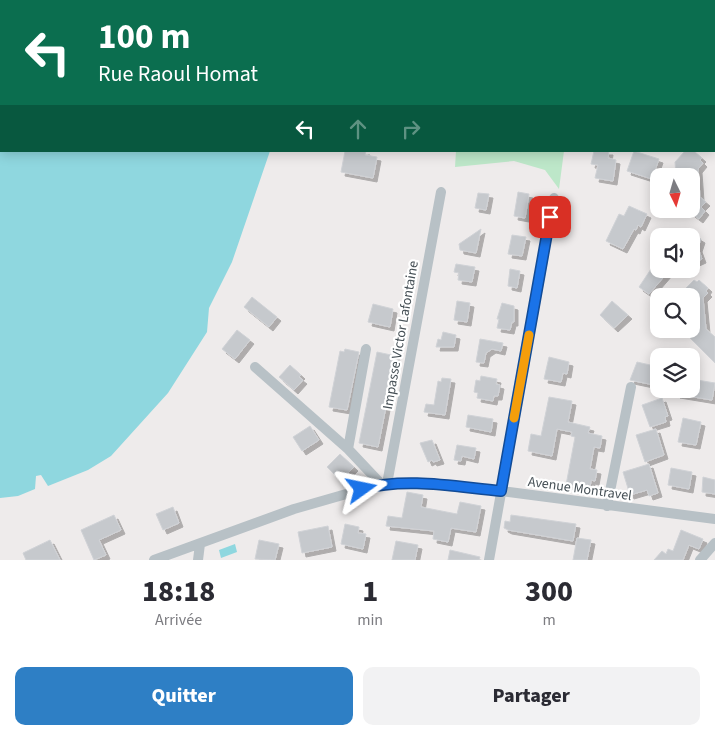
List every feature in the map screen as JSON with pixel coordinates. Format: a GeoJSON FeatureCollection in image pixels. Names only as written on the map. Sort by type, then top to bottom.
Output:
{"type":"FeatureCollection","features":[{"type":"Feature","properties":{"kind":"street","name":"Impasse Victor Lafontaine"},"geometry":{"type":"LineString","coordinates":[[384,484],[441,192]]}},
{"type":"Feature","properties":{"kind":"street"},"geometry":{"type":"LineString","coordinates":[[489,560],[554,198]]}},
{"type":"Feature","properties":{"kind":"street"},"geometry":{"type":"LineString","coordinates":[[348,449],[366,349]]}},
{"type":"Feature","properties":{"kind":"street"},"geometry":{"type":"LineString","coordinates":[[255,366],[348,449],[384,484]]}},
{"type":"Feature","properties":{"kind":"street"},"geometry":{"type":"LineString","coordinates":[[607,506],[631,387]]}},
{"type":"Feature","properties":{"kind":"street","name":"Avenue Montravel"},"geometry":{"type":"LineString","coordinates":[[154,560],[306,505],[384,484],[416,483],[501,491],[715,519]]}},
{"type":"Feature","properties":{"kind":"street"},"geometry":{"type":"LineString","coordinates":[[700,560],[715,543]]}},
{"type":"Feature","properties":{"kind":"street"},"geometry":{"type":"LineString","coordinates":[[198,560],[200,544]]}},
{"type":"Feature","properties":{"kind":"green space"},"geometry":{"type":"Polygon","coordinates":[[[456,152],[564,152],[559,189],[545,170],[514,161],[455,167],[456,152]]]}},
{"type":"Feature","properties":{"kind":"water"},"geometry":{"type":"Polygon","coordinates":[[[0,152],[270,152],[232,262],[209,308],[207,332],[168,393],[111,456],[88,470],[48,486],[41,475],[36,476],[35,489],[18,496],[0,498],[0,152]]]}},
{"type":"Feature","properties":{"kind":"water"},"geometry":{"type":"Polygon","coordinates":[[[235,544],[237,552],[221,558],[219,550],[235,544]]]}},
{"type":"Feature","properties":{"kind":"building"},"geometry":{"type":"Polygon","coordinates":[[[345,152],[366,152],[365,155],[377,157],[373,178],[341,172],[345,152]]]}},
{"type":"Feature","properties":{"kind":"building"},"geometry":{"type":"Polygon","coordinates":[[[594,152],[609,152],[608,158],[616,160],[613,181],[595,178],[598,165],[591,164],[594,152]]]}},
{"type":"Feature","properties":{"kind":"building"},"geometry":{"type":"Polygon","coordinates":[[[634,152],[659,159],[656,168],[650,168],[650,178],[627,171],[634,152]]]}},
{"type":"Feature","properties":{"kind":"building"},"geometry":{"type":"Polygon","coordinates":[[[684,152],[695,152],[702,158],[700,160],[703,163],[699,168],[675,168],[675,162],[684,152]]]}},
{"type":"Feature","properties":{"kind":"building"},"geometry":{"type":"Polygon","coordinates":[[[518,192],[529,194],[525,218],[514,216],[518,192]]]}},
{"type":"Feature","properties":{"kind":"building"},"geometry":{"type":"Polygon","coordinates":[[[478,193],[489,194],[486,210],[475,208],[478,193]]]}},
{"type":"Feature","properties":{"kind":"building"},"geometry":{"type":"Polygon","coordinates":[[[700,197],[706,202],[701,207],[705,211],[700,218],[700,197]]]}},
{"type":"Feature","properties":{"kind":"building"},"geometry":{"type":"Polygon","coordinates":[[[629,206],[647,214],[641,227],[638,225],[636,230],[634,229],[623,249],[606,241],[619,214],[624,216],[629,206]]]}},
{"type":"Feature","properties":{"kind":"building"},"geometry":{"type":"Polygon","coordinates":[[[481,229],[476,253],[460,250],[459,244],[481,229]]]}},
{"type":"Feature","properties":{"kind":"building"},"geometry":{"type":"Polygon","coordinates":[[[512,235],[526,237],[522,256],[508,254],[512,235]]]}},
{"type":"Feature","properties":{"kind":"building"},"geometry":{"type":"Polygon","coordinates":[[[456,264],[475,267],[472,282],[458,280],[459,273],[454,272],[456,264]]]}},
{"type":"Feature","properties":{"kind":"building"},"geometry":{"type":"Polygon","coordinates":[[[510,269],[520,271],[517,288],[508,286],[510,269]]]}},
{"type":"Feature","properties":{"kind":"building"},"geometry":{"type":"Polygon","coordinates":[[[650,270],[650,278],[663,278],[654,288],[650,288],[649,294],[639,287],[650,270]]]}},
{"type":"Feature","properties":{"kind":"building"},"geometry":{"type":"Polygon","coordinates":[[[694,280],[697,282],[699,280],[708,288],[706,291],[708,293],[703,298],[706,329],[715,337],[715,363],[690,338],[700,338],[700,288],[686,288],[694,280]]]}},
{"type":"Feature","properties":{"kind":"building"},"geometry":{"type":"Polygon","coordinates":[[[252,297],[277,317],[269,327],[244,307],[252,297]]]}},
{"type":"Feature","properties":{"kind":"building"},"geometry":{"type":"Polygon","coordinates":[[[457,301],[470,303],[467,322],[454,320],[457,301]]]}},
{"type":"Feature","properties":{"kind":"building"},"geometry":{"type":"Polygon","coordinates":[[[612,301],[628,315],[614,328],[600,315],[612,301]]]}},
{"type":"Feature","properties":{"kind":"building"},"geometry":{"type":"Polygon","coordinates":[[[502,303],[514,306],[514,322],[512,322],[510,330],[497,328],[499,319],[497,319],[502,303]]]}},
{"type":"Feature","properties":{"kind":"building"},"geometry":{"type":"Polygon","coordinates":[[[373,304],[393,309],[390,327],[368,322],[373,304]]]}},
{"type":"Feature","properties":{"kind":"building"},"geometry":{"type":"Polygon","coordinates":[[[237,330],[250,340],[235,359],[222,349],[237,330]]]}},
{"type":"Feature","properties":{"kind":"building"},"geometry":{"type":"Polygon","coordinates":[[[443,332],[456,335],[454,347],[436,347],[438,339],[441,340],[443,332]]]}},
{"type":"Feature","properties":{"kind":"building"},"geometry":{"type":"Polygon","coordinates":[[[480,339],[503,343],[501,351],[492,349],[486,353],[484,363],[476,362],[480,339]]]}},
{"type":"Feature","properties":{"kind":"building"},"geometry":{"type":"Polygon","coordinates":[[[345,349],[359,352],[347,410],[329,407],[340,351],[344,352],[345,349]]]}},
{"type":"Feature","properties":{"kind":"building"},"geometry":{"type":"Polygon","coordinates":[[[377,352],[396,356],[378,447],[359,443],[377,352]]]}},
{"type":"Feature","properties":{"kind":"building"},"geometry":{"type":"Polygon","coordinates":[[[549,357],[569,362],[567,374],[563,373],[561,382],[544,379],[549,357]]]}},
{"type":"Feature","properties":{"kind":"building"},"geometry":{"type":"Polygon","coordinates":[[[637,362],[650,365],[650,384],[630,380],[637,362]]]}},
{"type":"Feature","properties":{"kind":"building"},"geometry":{"type":"Polygon","coordinates":[[[290,365],[301,375],[299,377],[303,380],[294,390],[279,377],[290,365]]]}},
{"type":"Feature","properties":{"kind":"building"},"geometry":{"type":"Polygon","coordinates":[[[481,376],[497,379],[496,384],[500,385],[498,396],[494,396],[493,401],[477,398],[478,393],[474,392],[476,380],[480,381],[481,376]]]}},
{"type":"Feature","properties":{"kind":"building"},"geometry":{"type":"Polygon","coordinates":[[[442,378],[451,379],[445,415],[424,412],[426,404],[434,405],[438,381],[441,382],[442,378]]]}},
{"type":"Feature","properties":{"kind":"building"},"geometry":{"type":"Polygon","coordinates":[[[700,380],[715,383],[712,400],[700,398],[700,380]]]}},
{"type":"Feature","properties":{"kind":"building"},"geometry":{"type":"Polygon","coordinates":[[[549,397],[572,401],[568,422],[590,427],[588,433],[602,436],[600,448],[594,447],[590,469],[597,470],[595,481],[591,480],[590,488],[566,485],[575,437],[571,436],[572,432],[557,429],[552,456],[528,451],[531,434],[541,436],[549,397]]]}},
{"type":"Feature","properties":{"kind":"building"},"geometry":{"type":"Polygon","coordinates":[[[662,398],[668,416],[665,417],[666,422],[650,427],[642,405],[662,398]]]}},
{"type":"Feature","properties":{"kind":"building"},"geometry":{"type":"Polygon","coordinates":[[[468,415],[493,419],[491,432],[466,427],[468,415]]]}},
{"type":"Feature","properties":{"kind":"building"},"geometry":{"type":"Polygon","coordinates":[[[683,418],[701,422],[696,445],[678,442],[683,418]]]}},
{"type":"Feature","properties":{"kind":"building"},"geometry":{"type":"Polygon","coordinates":[[[310,426],[319,440],[302,451],[293,437],[310,426]]]}},
{"type":"Feature","properties":{"kind":"building"},"geometry":{"type":"Polygon","coordinates":[[[656,429],[664,455],[645,462],[636,435],[656,429]]]}},
{"type":"Feature","properties":{"kind":"building"},"geometry":{"type":"Polygon","coordinates":[[[432,440],[440,460],[428,462],[420,443],[432,440]]]}},
{"type":"Feature","properties":{"kind":"building"},"geometry":{"type":"Polygon","coordinates":[[[457,445],[476,448],[474,459],[462,456],[461,461],[454,460],[457,445]]]}},
{"type":"Feature","properties":{"kind":"building"},"geometry":{"type":"Polygon","coordinates":[[[340,454],[354,467],[348,473],[350,475],[343,483],[327,467],[340,454]]]}},
{"type":"Feature","properties":{"kind":"building"},"geometry":{"type":"Polygon","coordinates":[[[649,464],[658,493],[649,496],[647,490],[630,495],[623,472],[649,464]]]}},
{"type":"Feature","properties":{"kind":"building"},"geometry":{"type":"Polygon","coordinates":[[[671,468],[692,472],[689,489],[668,485],[671,468]]]}},
{"type":"Feature","properties":{"kind":"building"},"geometry":{"type":"Polygon","coordinates":[[[703,477],[715,480],[715,494],[702,492],[703,477]]]}},
{"type":"Feature","properties":{"kind":"building"},"geometry":{"type":"Polygon","coordinates":[[[407,492],[423,495],[421,507],[457,514],[460,502],[481,506],[476,532],[451,528],[448,542],[433,539],[434,531],[386,526],[388,516],[402,518],[407,492]]]}},
{"type":"Feature","properties":{"kind":"building"},"geometry":{"type":"Polygon","coordinates":[[[173,507],[179,523],[163,530],[156,514],[173,507]]]}},
{"type":"Feature","properties":{"kind":"building"},"geometry":{"type":"Polygon","coordinates":[[[114,515],[121,530],[99,540],[106,555],[94,560],[81,530],[114,515]]]}},
{"type":"Feature","properties":{"kind":"building"},"geometry":{"type":"Polygon","coordinates":[[[511,515],[576,524],[573,541],[508,530],[504,528],[505,521],[510,522],[511,515]]]}},
{"type":"Feature","properties":{"kind":"building"},"geometry":{"type":"Polygon","coordinates":[[[345,524],[359,527],[358,533],[366,534],[363,549],[341,544],[345,524]]]}},
{"type":"Feature","properties":{"kind":"building"},"geometry":{"type":"Polygon","coordinates":[[[328,526],[332,547],[302,553],[298,532],[328,526]]]}},
{"type":"Feature","properties":{"kind":"building"},"geometry":{"type":"Polygon","coordinates":[[[681,530],[703,539],[699,549],[689,545],[683,560],[654,560],[662,551],[666,554],[668,549],[673,551],[681,530]]]}},
{"type":"Feature","properties":{"kind":"building"},"geometry":{"type":"Polygon","coordinates":[[[577,538],[591,540],[587,560],[573,560],[577,538]]]}},
{"type":"Feature","properties":{"kind":"building"},"geometry":{"type":"Polygon","coordinates":[[[50,540],[60,560],[26,560],[23,553],[50,540]]]}},
{"type":"Feature","properties":{"kind":"building"},"geometry":{"type":"Polygon","coordinates":[[[259,540],[279,544],[275,560],[255,559],[259,540]]]}},
{"type":"Feature","properties":{"kind":"building"},"geometry":{"type":"Polygon","coordinates":[[[396,541],[418,545],[415,560],[392,560],[396,541]]]}},
{"type":"Feature","properties":{"kind":"building"},"geometry":{"type":"Polygon","coordinates":[[[450,550],[480,557],[479,560],[448,560],[450,550]]]}},
{"type":"Feature","properties":{"kind":"slow traffic"},"geometry":{"type":"LineString","coordinates":[[514,418],[529,335]]}},
{"type":"Feature","properties":{"kind":"route"},"geometry":{"type":"LineString","coordinates":[[362,489],[381,484],[416,483],[501,491],[550,217]]}}]}
